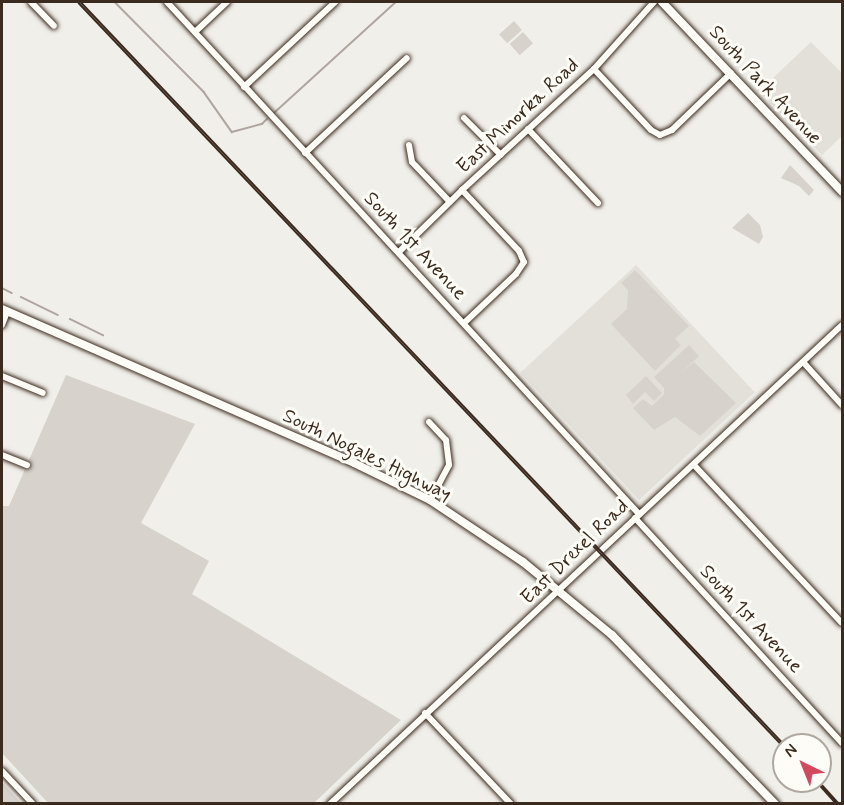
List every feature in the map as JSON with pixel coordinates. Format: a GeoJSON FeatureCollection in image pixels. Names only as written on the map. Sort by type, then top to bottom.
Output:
{"type":"FeatureCollection","features":[{"type":"Feature","properties":{"kind":"main road","name":"South Park Avenue"},"geometry":{"type":"LineString","coordinates":[[662,2],[843,192]]}},
{"type":"Feature","properties":{"kind":"main road","name":"South Nogales Highway"},"geometry":{"type":"LineString","coordinates":[[4,310],[344,458],[430,500],[494,541],[560,592],[628,650],[775,804]]}},
{"type":"Feature","properties":{"kind":"street"},"geometry":{"type":"LineString","coordinates":[[31,2],[54,26]]}},
{"type":"Feature","properties":{"kind":"street","name":"South 1st Avenue"},"geometry":{"type":"LineString","coordinates":[[167,2],[305,153],[400,251],[843,743]]}},
{"type":"Feature","properties":{"kind":"street"},"geometry":{"type":"LineString","coordinates":[[195,32],[227,2]]}},
{"type":"Feature","properties":{"kind":"street"},"geometry":{"type":"LineString","coordinates":[[244,87],[335,2]]}},
{"type":"Feature","properties":{"kind":"street","name":"East Minorka Road"},"geometry":{"type":"LineString","coordinates":[[400,251],[462,190],[594,69],[654,2]]}},
{"type":"Feature","properties":{"kind":"street"},"geometry":{"type":"LineString","coordinates":[[305,153],[407,58]]}},
{"type":"Feature","properties":{"kind":"street"},"geometry":{"type":"LineString","coordinates":[[594,69],[660,137],[669,132],[731,73]]}},
{"type":"Feature","properties":{"kind":"street"},"geometry":{"type":"LineString","coordinates":[[464,118],[501,154]]}},
{"type":"Feature","properties":{"kind":"street"},"geometry":{"type":"LineString","coordinates":[[528,129],[598,203]]}},
{"type":"Feature","properties":{"kind":"street"},"geometry":{"type":"LineString","coordinates":[[409,145],[412,162],[450,202]]}},
{"type":"Feature","properties":{"kind":"street"},"geometry":{"type":"LineString","coordinates":[[462,190],[526,262],[464,323]]}},
{"type":"Feature","properties":{"kind":"street"},"geometry":{"type":"LineString","coordinates":[[2,325],[4,310]]}},
{"type":"Feature","properties":{"kind":"street","name":"East Drexel Road"},"geometry":{"type":"LineString","coordinates":[[330,804],[425,713],[560,592],[637,516],[843,325]]}},
{"type":"Feature","properties":{"kind":"street"},"geometry":{"type":"LineString","coordinates":[[803,362],[843,405]]}},
{"type":"Feature","properties":{"kind":"street"},"geometry":{"type":"LineString","coordinates":[[2,376],[43,393]]}},
{"type":"Feature","properties":{"kind":"street"},"geometry":{"type":"LineString","coordinates":[[429,422],[446,440],[449,465],[430,500]]}},
{"type":"Feature","properties":{"kind":"street"},"geometry":{"type":"LineString","coordinates":[[2,455],[27,465]]}},
{"type":"Feature","properties":{"kind":"street"},"geometry":{"type":"LineString","coordinates":[[694,465],[843,623]]}},
{"type":"Feature","properties":{"kind":"street"},"geometry":{"type":"LineString","coordinates":[[425,713],[511,804]]}},
{"type":"Feature","properties":{"kind":"street"},"geometry":{"type":"LineString","coordinates":[[2,771],[33,804]]}},
{"type":"Feature","properties":{"kind":"shaded area"},"geometry":{"type":"Polygon","coordinates":[[[514,21],[522,30],[507,43],[499,34],[514,21]]]}},
{"type":"Feature","properties":{"kind":"shaded area"},"geometry":{"type":"Polygon","coordinates":[[[523,32],[533,43],[520,55],[510,44],[523,32]]]}},
{"type":"Feature","properties":{"kind":"shaded area"},"geometry":{"type":"Polygon","coordinates":[[[811,42],[842,73],[842,136],[822,155],[759,91],[811,42]]]}},
{"type":"Feature","properties":{"kind":"shaded area"},"geometry":{"type":"Polygon","coordinates":[[[790,165],[814,190],[809,196],[799,186],[781,178],[790,165]]]}},
{"type":"Feature","properties":{"kind":"shaded area"},"geometry":{"type":"Polygon","coordinates":[[[748,213],[760,225],[763,237],[759,244],[732,228],[748,213]]]}},
{"type":"Feature","properties":{"kind":"shaded area"},"geometry":{"type":"Polygon","coordinates":[[[636,265],[755,392],[639,500],[520,373],[636,265]]]}},
{"type":"Feature","properties":{"kind":"shaded area"},"geometry":{"type":"Polygon","coordinates":[[[635,270],[689,326],[675,339],[681,345],[655,371],[611,324],[627,309],[628,290],[621,283],[635,270]]]}},
{"type":"Feature","properties":{"kind":"shaded area"},"geometry":{"type":"Polygon","coordinates":[[[689,345],[699,356],[680,374],[694,362],[736,403],[700,436],[675,417],[654,430],[633,408],[643,399],[652,406],[664,394],[664,388],[654,377],[689,345]]]}},
{"type":"Feature","properties":{"kind":"shaded area"},"geometry":{"type":"Polygon","coordinates":[[[66,375],[195,424],[141,523],[209,561],[192,594],[401,720],[314,803],[48,803],[2,753],[2,506],[9,506],[66,375]]]}},
{"type":"Feature","properties":{"kind":"shaded area"},"geometry":{"type":"Polygon","coordinates":[[[646,376],[662,393],[654,401],[645,392],[633,404],[626,395],[646,376]]]}},
{"type":"Feature","properties":{"kind":"shaded area"},"geometry":{"type":"Polygon","coordinates":[[[2,782],[21,803],[2,803],[2,782]]]}},
{"type":"Feature","properties":{"kind":"waterway"},"geometry":{"type":"LineString","coordinates":[[115,2],[204,92],[232,132],[262,124],[267,119]]}},
{"type":"Feature","properties":{"kind":"waterway"},"geometry":{"type":"LineString","coordinates":[[274,113],[396,2]]}},
{"type":"Feature","properties":{"kind":"waterway"},"geometry":{"type":"LineString","coordinates":[[2,288],[12,293]]}},
{"type":"Feature","properties":{"kind":"waterway"},"geometry":{"type":"LineString","coordinates":[[21,297],[58,315]]}},
{"type":"Feature","properties":{"kind":"waterway"},"geometry":{"type":"LineString","coordinates":[[70,319],[103,335]]}},
{"type":"Feature","properties":{"kind":"railway"},"geometry":{"type":"LineString","coordinates":[[79,2],[772,733]]}},
{"type":"Feature","properties":{"kind":"railway"},"geometry":{"type":"LineString","coordinates":[[828,793],[838,804]]}}]}
